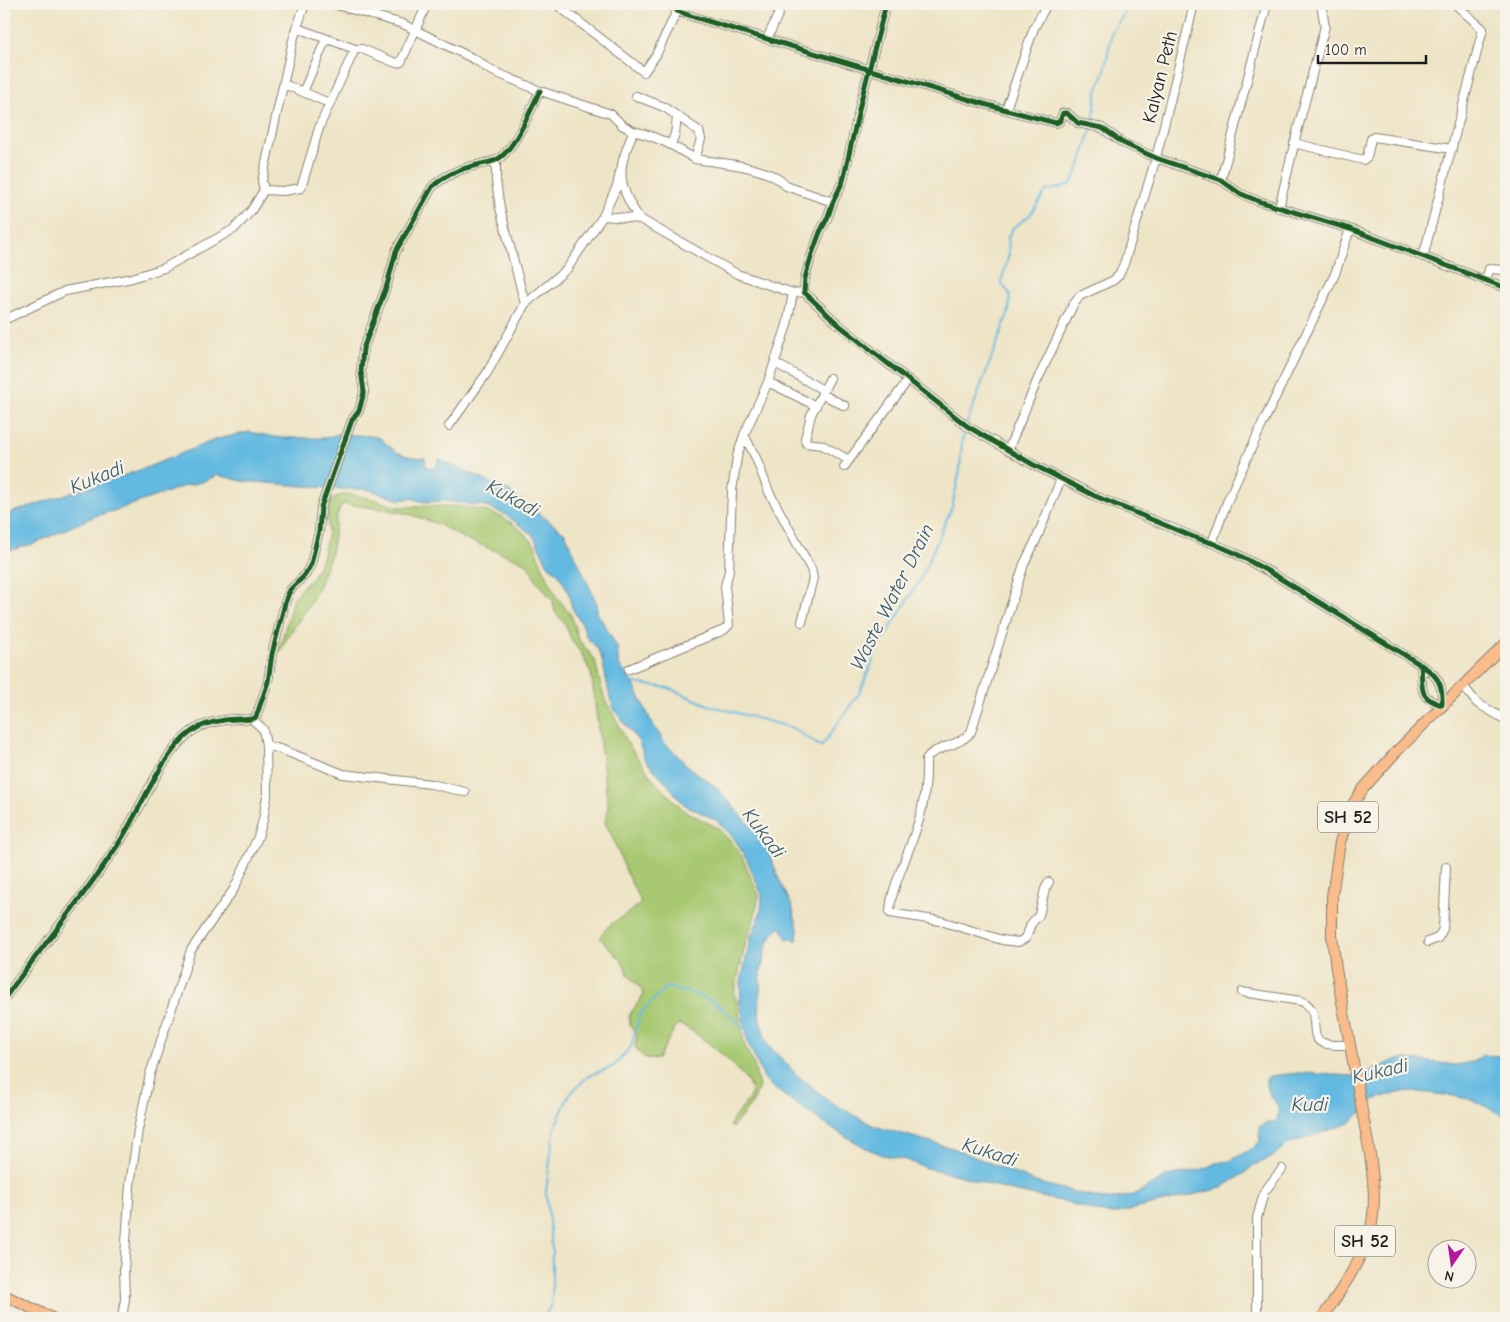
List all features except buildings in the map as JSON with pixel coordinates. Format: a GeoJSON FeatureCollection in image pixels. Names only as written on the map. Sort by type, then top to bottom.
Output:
{"type":"FeatureCollection","features":[{"type":"Feature","properties":{"kind":"main road","name":"SH 52"},"geometry":{"type":"LineString","coordinates":[[1322,1318],[1349,1279],[1372,1222],[1374,1184],[1336,969],[1332,936],[1332,896],[1340,842],[1353,804],[1363,789],[1506,642]]}},
{"type":"Feature","properties":{"kind":"main road"},"geometry":{"type":"LineString","coordinates":[[4,1295],[52,1318]]}},
{"type":"Feature","properties":{"kind":"street"},"geometry":{"type":"LineString","coordinates":[[4,320],[65,290],[132,278],[164,268],[234,229],[251,210],[264,190],[262,180],[297,28],[305,4]]}},
{"type":"Feature","properties":{"kind":"street"},"geometry":{"type":"LineString","coordinates":[[333,4],[403,24],[476,60],[490,70],[540,91],[611,114],[622,125],[633,131],[651,135],[672,144],[694,159],[748,166],[781,180],[786,186],[832,202]]}},
{"type":"Feature","properties":{"kind":"street"},"geometry":{"type":"LineString","coordinates":[[297,28],[355,49],[362,49],[396,63],[400,62],[428,4]]}},
{"type":"Feature","properties":{"kind":"street"},"geometry":{"type":"LineString","coordinates":[[556,4],[644,72],[656,55],[677,11]]}},
{"type":"Feature","properties":{"kind":"street"},"geometry":{"type":"LineString","coordinates":[[668,4],[676,8],[677,11],[767,39],[1056,124],[1060,121],[1063,113],[1067,113],[1078,123],[1102,128],[1123,143],[1156,158],[1221,180],[1239,193],[1279,208],[1350,229],[1506,288]]}},
{"type":"Feature","properties":{"kind":"street"},"geometry":{"type":"LineString","coordinates":[[767,39],[783,4]]}},
{"type":"Feature","properties":{"kind":"street"},"geometry":{"type":"LineString","coordinates":[[804,292],[805,278],[812,254],[832,202],[843,181],[886,4]]}},
{"type":"Feature","properties":{"kind":"street"},"geometry":{"type":"LineString","coordinates":[[1006,109],[1034,28],[1047,4]]}},
{"type":"Feature","properties":{"kind":"street","name":"Kalyan Peth"},"geometry":{"type":"LineString","coordinates":[[1008,450],[1037,381],[1073,305],[1080,296],[1114,280],[1119,275],[1124,264],[1156,158],[1194,4]]}},
{"type":"Feature","properties":{"kind":"street"},"geometry":{"type":"LineString","coordinates":[[1221,180],[1268,4]]}},
{"type":"Feature","properties":{"kind":"street"},"geometry":{"type":"LineString","coordinates":[[1279,208],[1325,26],[1321,4]]}},
{"type":"Feature","properties":{"kind":"street"},"geometry":{"type":"LineString","coordinates":[[1423,257],[1483,29],[1454,4]]}},
{"type":"Feature","properties":{"kind":"street"},"geometry":{"type":"LineString","coordinates":[[303,92],[326,39]]}},
{"type":"Feature","properties":{"kind":"street"},"geometry":{"type":"LineString","coordinates":[[264,190],[283,191],[300,188],[320,125],[355,49]]}},
{"type":"Feature","properties":{"kind":"street"},"geometry":{"type":"LineString","coordinates":[[284,84],[329,103]]}},
{"type":"Feature","properties":{"kind":"street"},"geometry":{"type":"LineString","coordinates":[[253,720],[258,714],[268,682],[272,654],[285,603],[290,590],[305,575],[311,564],[319,531],[321,507],[352,420],[359,410],[364,392],[361,371],[363,350],[387,285],[396,251],[432,188],[452,172],[496,160],[503,155],[515,140],[540,91]]}},
{"type":"Feature","properties":{"kind":"street"},"geometry":{"type":"LineString","coordinates":[[636,96],[664,107],[699,132],[701,135],[694,159]]}},
{"type":"Feature","properties":{"kind":"street"},"geometry":{"type":"LineString","coordinates":[[672,144],[677,117]]}},
{"type":"Feature","properties":{"kind":"street"},"geometry":{"type":"LineString","coordinates":[[449,426],[487,373],[525,304],[567,269],[603,216],[617,186],[633,131]]}},
{"type":"Feature","properties":{"kind":"street"},"geometry":{"type":"LineString","coordinates":[[1294,143],[1358,160],[1363,160],[1367,157],[1371,139],[1374,137],[1452,149]]}},
{"type":"Feature","properties":{"kind":"street"},"geometry":{"type":"LineString","coordinates":[[496,160],[496,181],[500,208],[525,304]]}},
{"type":"Feature","properties":{"kind":"street"},"geometry":{"type":"LineString","coordinates":[[622,166],[624,188],[630,206],[640,219],[737,274],[793,293],[804,292],[839,325],[967,426],[1008,450],[1095,496],[1212,543],[1273,574],[1421,665],[1432,672],[1439,680],[1443,692],[1442,706],[1426,698],[1423,691],[1421,665]]}},
{"type":"Feature","properties":{"kind":"street"},"geometry":{"type":"LineString","coordinates":[[603,216],[640,219]]}},
{"type":"Feature","properties":{"kind":"street"},"geometry":{"type":"LineString","coordinates":[[1212,543],[1226,502],[1335,274],[1350,229]]}},
{"type":"Feature","properties":{"kind":"street"},"geometry":{"type":"LineString","coordinates":[[1486,281],[1488,269],[1506,270]]}},
{"type":"Feature","properties":{"kind":"street"},"geometry":{"type":"LineString","coordinates":[[629,669],[724,630],[729,625],[725,586],[728,571],[732,491],[737,457],[744,436],[768,382],[787,325],[793,293]]}},
{"type":"Feature","properties":{"kind":"street"},"geometry":{"type":"LineString","coordinates":[[774,363],[845,406]]}},
{"type":"Feature","properties":{"kind":"street"},"geometry":{"type":"LineString","coordinates":[[830,378],[816,406],[805,439],[806,443],[822,446],[846,464],[908,380]]}},
{"type":"Feature","properties":{"kind":"street"},"geometry":{"type":"LineString","coordinates":[[768,382],[816,406]]}},
{"type":"Feature","properties":{"kind":"street"},"geometry":{"type":"LineString","coordinates":[[744,436],[756,458],[769,492],[811,569],[813,578],[802,622]]}},
{"type":"Feature","properties":{"kind":"street"},"geometry":{"type":"LineString","coordinates":[[1049,882],[1045,889],[1039,915],[1031,924],[1026,938],[1018,942],[1002,940],[941,921],[890,912],[892,896],[919,823],[925,800],[926,760],[932,753],[967,738],[971,732],[1024,564],[1061,479]]}},
{"type":"Feature","properties":{"kind":"street"},"geometry":{"type":"LineString","coordinates":[[1462,686],[1477,702],[1506,720]]}},
{"type":"Feature","properties":{"kind":"street"},"geometry":{"type":"LineString","coordinates":[[4,999],[118,845],[163,765],[181,741],[191,732],[203,726],[236,719],[253,720],[263,729],[266,745],[267,796],[258,837],[234,889],[191,950],[160,1041],[145,1093],[130,1185],[124,1270],[125,1299],[122,1318]]}},
{"type":"Feature","properties":{"kind":"street"},"geometry":{"type":"LineString","coordinates":[[266,745],[343,774],[431,784],[465,792]]}},
{"type":"Feature","properties":{"kind":"street"},"geometry":{"type":"LineString","coordinates":[[1428,942],[1438,938],[1442,929],[1446,867]]}},
{"type":"Feature","properties":{"kind":"street"},"geometry":{"type":"LineString","coordinates":[[1242,992],[1308,1003],[1311,1006],[1316,1036],[1320,1042],[1351,1048]]}},
{"type":"Feature","properties":{"kind":"street"},"geometry":{"type":"LineString","coordinates":[[1258,1318],[1257,1218],[1264,1192],[1282,1169]]}},
{"type":"Feature","properties":{"kind":"green space"},"geometry":{"type":"Polygon","coordinates":[[[348,494],[377,500],[396,507],[455,506],[482,510],[502,517],[527,536],[535,545],[556,596],[571,615],[578,639],[595,660],[606,702],[626,741],[655,782],[685,811],[718,828],[742,857],[759,895],[734,994],[738,1004],[744,1044],[754,1065],[759,1087],[754,1101],[733,1127],[730,1125],[732,1121],[749,1099],[752,1091],[741,1073],[721,1053],[680,1024],[676,1026],[658,1059],[644,1057],[635,1046],[637,1035],[630,1025],[629,1015],[644,995],[629,976],[622,961],[600,938],[602,933],[611,924],[641,903],[605,823],[608,806],[591,673],[581,653],[572,641],[565,624],[555,612],[553,601],[537,581],[527,564],[463,538],[440,525],[409,514],[343,504],[337,514],[332,550],[316,591],[281,651],[279,651],[293,599],[312,578],[322,558],[328,533],[327,509],[330,502],[335,497],[348,494]]]}},
{"type":"Feature","properties":{"kind":"water"},"geometry":{"type":"Polygon","coordinates":[[[249,432],[280,438],[325,438],[338,434],[380,438],[396,452],[411,457],[425,458],[426,467],[435,469],[439,459],[507,490],[565,533],[597,604],[597,612],[617,647],[619,665],[633,683],[651,721],[664,742],[688,766],[717,788],[759,835],[767,847],[778,877],[792,906],[798,929],[797,941],[786,938],[782,928],[779,928],[772,934],[766,948],[761,972],[759,1017],[767,1044],[798,1076],[831,1102],[874,1126],[956,1149],[1035,1182],[1106,1200],[1134,1195],[1168,1176],[1201,1170],[1216,1163],[1230,1161],[1253,1148],[1260,1141],[1259,1127],[1267,1122],[1276,1122],[1278,1114],[1278,1108],[1266,1086],[1266,1079],[1269,1076],[1300,1073],[1354,1076],[1370,1072],[1395,1060],[1405,1059],[1456,1065],[1473,1062],[1483,1055],[1506,1056],[1506,1117],[1473,1100],[1454,1096],[1408,1091],[1389,1095],[1375,1099],[1350,1123],[1286,1145],[1271,1158],[1254,1165],[1221,1188],[1114,1214],[1097,1212],[1066,1202],[1007,1190],[883,1155],[866,1148],[796,1104],[772,1087],[764,1078],[748,1043],[740,1002],[741,982],[751,936],[761,910],[762,895],[748,862],[734,838],[716,820],[685,805],[645,760],[639,742],[615,711],[610,698],[602,659],[597,648],[586,637],[583,626],[572,608],[568,591],[558,573],[548,565],[533,535],[506,515],[482,505],[444,501],[424,502],[411,498],[400,500],[367,489],[342,489],[242,481],[218,475],[202,482],[184,486],[95,516],[33,544],[4,552],[4,515],[143,469],[217,439],[249,432]]]}},
{"type":"Feature","properties":{"kind":"waterway","name":"Waste Water Drain"},"geometry":{"type":"LineString","coordinates":[[1093,122],[1097,92],[1105,70],[1112,32],[1125,12],[1125,4]]}},
{"type":"Feature","properties":{"kind":"waterway","name":"Waste Water Drain"},"geometry":{"type":"LineString","coordinates":[[967,423],[1009,311],[1010,294],[1001,283],[1009,254],[1008,237],[1013,228],[1030,215],[1046,191],[1072,183],[1092,127]]}},
{"type":"Feature","properties":{"kind":"waterway","name":"Waste Water Drain"},"geometry":{"type":"LineString","coordinates":[[633,683],[669,688],[708,705],[793,728],[821,747],[860,692],[877,650],[921,578],[952,507],[960,470],[965,428]]}},
{"type":"Feature","properties":{"kind":"waterway"},"geometry":{"type":"LineString","coordinates":[[544,1318],[552,1302],[552,1250],[546,1192],[554,1129],[569,1095],[588,1076],[614,1066],[631,1047],[640,1014],[666,987],[698,995],[717,1004],[746,1030]]}},
{"type":"Feature","properties":{"kind":"cycle path"},"geometry":{"type":"LineString","coordinates":[[668,4],[676,8],[677,11],[694,17],[984,104],[1056,123],[1060,121],[1063,113],[1067,113],[1078,123],[1102,128],[1123,143],[1156,158],[1221,180],[1239,193],[1258,201],[1350,229],[1506,288]]}},
{"type":"Feature","properties":{"kind":"cycle path"},"geometry":{"type":"LineString","coordinates":[[886,4],[843,181],[812,254],[805,278],[804,292],[839,325],[967,426],[1032,464],[1095,496],[1233,552],[1273,574],[1421,665],[1427,669],[1436,677],[1441,686],[1442,705],[1428,699],[1425,695],[1422,685],[1421,665]]}},
{"type":"Feature","properties":{"kind":"cycle path"},"geometry":{"type":"LineString","coordinates":[[4,999],[104,866],[169,755],[180,742],[191,732],[213,722],[256,717],[268,682],[272,654],[285,603],[290,590],[305,575],[311,564],[319,531],[321,507],[352,420],[359,411],[364,392],[361,371],[363,349],[387,285],[396,251],[432,187],[453,173],[494,161],[503,155],[515,139],[540,91]]}},
{"type":"Feature","properties":{"kind":"water label","name":"Kukadi"},"geometry":{"type":"Point","coordinates":[97,477]}},
{"type":"Feature","properties":{"kind":"water label","name":"Kukadi"},"geometry":{"type":"Point","coordinates":[513,498]}},
{"type":"Feature","properties":{"kind":"water label","name":"Kukadi"},"geometry":{"type":"Point","coordinates":[764,833]}},
{"type":"Feature","properties":{"kind":"water label","name":"Kukadi"},"geometry":{"type":"Point","coordinates":[1380,1071]}},
{"type":"Feature","properties":{"kind":"water label","name":"Kudi"},"geometry":{"type":"Point","coordinates":[1310,1104]}},
{"type":"Feature","properties":{"kind":"water label","name":"Kukadi"},"geometry":{"type":"Point","coordinates":[990,1152]}}]}
